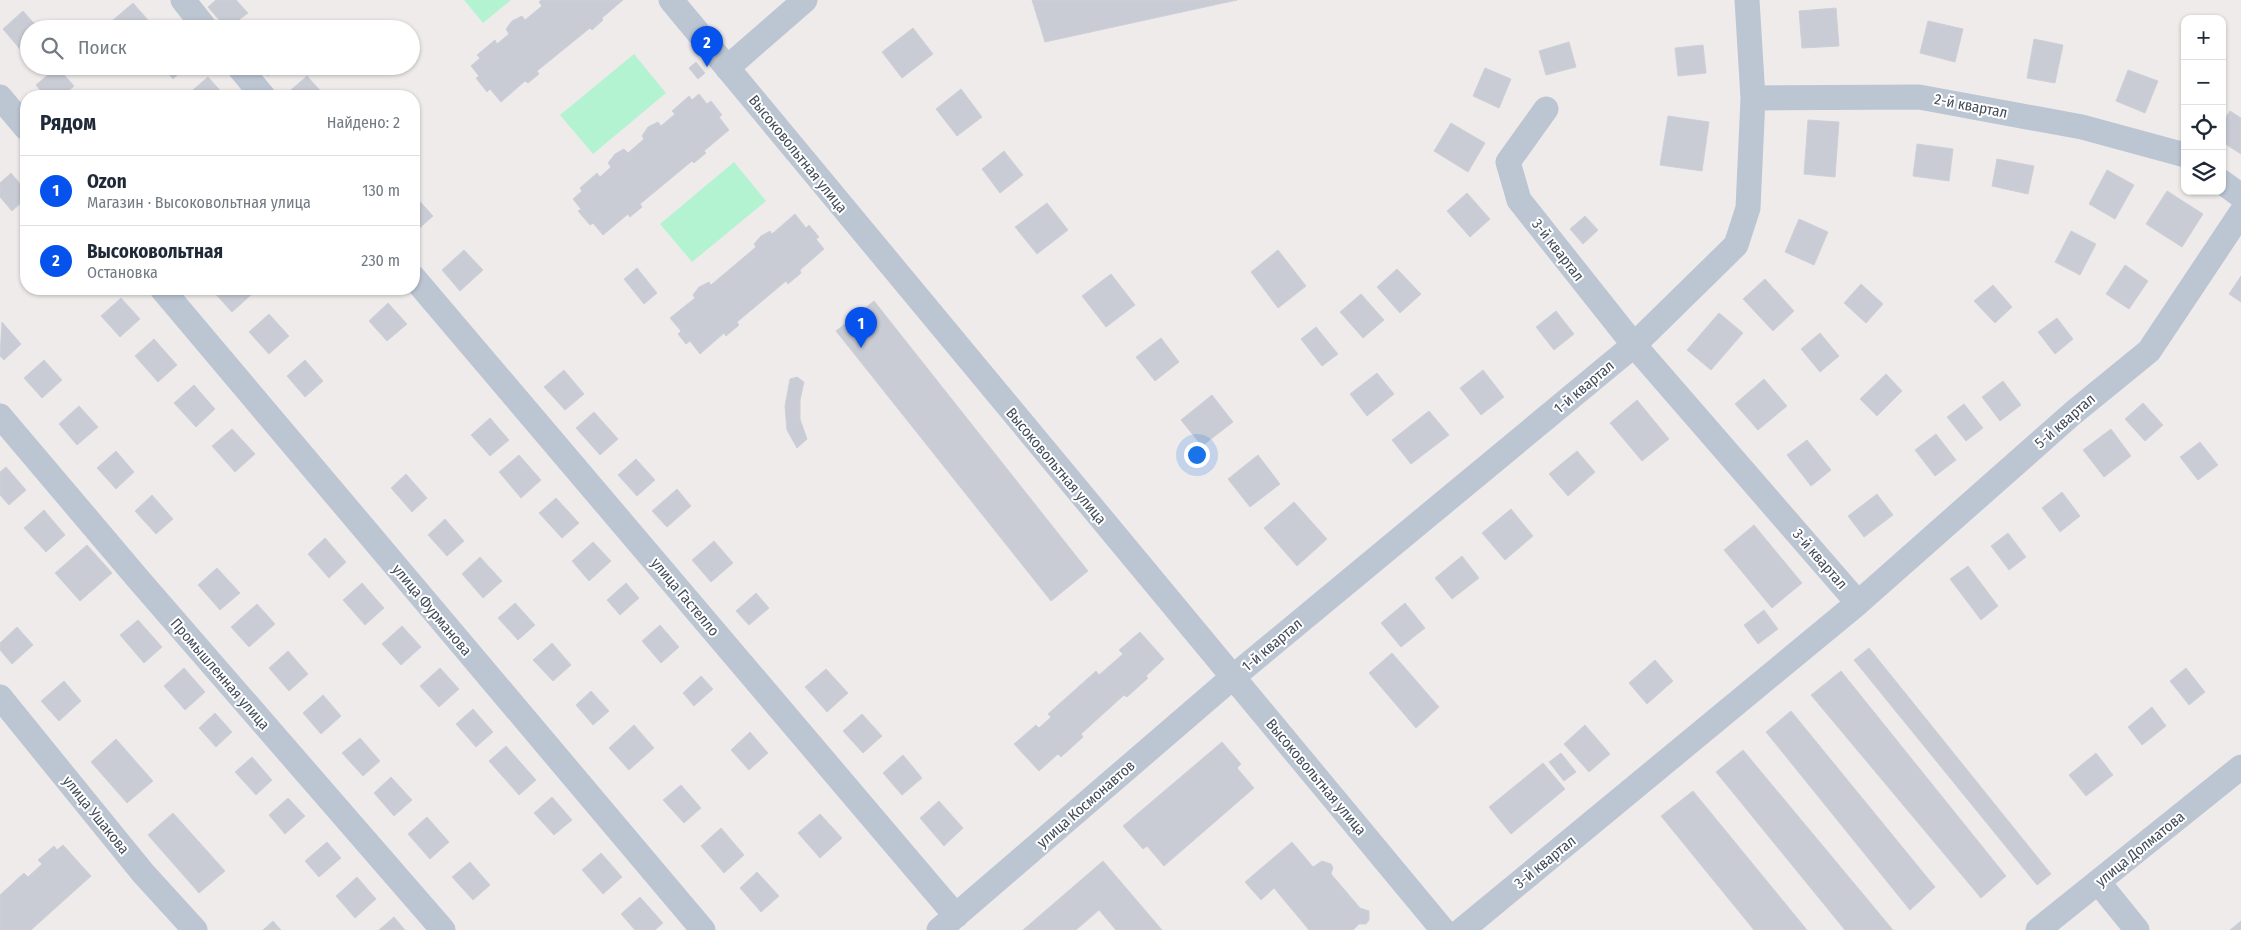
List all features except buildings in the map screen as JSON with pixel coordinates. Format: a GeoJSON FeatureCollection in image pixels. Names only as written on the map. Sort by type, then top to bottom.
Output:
{"type":"FeatureCollection","features":[{"type":"Feature","properties":{"kind":"street"},"geometry":{"type":"LineString","coordinates":[[183,0],[199,20]]}},
{"type":"Feature","properties":{"kind":"street","name":"Высоковольтная улица"},"geometry":{"type":"LineString","coordinates":[[671,0],[1443,930]]}},
{"type":"Feature","properties":{"kind":"street"},"geometry":{"type":"LineString","coordinates":[[728,68],[805,0]]}},
{"type":"Feature","properties":{"kind":"street","name":"1-й квартал"},"geometry":{"type":"LineString","coordinates":[[1233,677],[1634,345],[1736,245],[1748,208],[1753,98],[1747,0]]}},
{"type":"Feature","properties":{"kind":"street"},"geometry":{"type":"LineString","coordinates":[[246,75],[258,90]]}},
{"type":"Feature","properties":{"kind":"street","name":"2-й квартал"},"geometry":{"type":"LineString","coordinates":[[1753,98],[1919,96],[2082,127],[2181,154]]}},
{"type":"Feature","properties":{"kind":"street"},"geometry":{"type":"LineString","coordinates":[[0,97],[20,121]]}},
{"type":"Feature","properties":{"kind":"street","name":"3-й квартал"},"geometry":{"type":"LineString","coordinates":[[1462,930],[1858,604],[1634,345],[1519,200],[1508,162],[1546,109]]}},
{"type":"Feature","properties":{"kind":"street"},"geometry":{"type":"LineString","coordinates":[[2226,185],[2241,196]]}},
{"type":"Feature","properties":{"kind":"street","name":"5-й квартал"},"geometry":{"type":"LineString","coordinates":[[1858,604],[2074,413],[2149,351],[2241,213]]}},
{"type":"Feature","properties":{"kind":"street","name":"улица Гастелло"},"geometry":{"type":"LineString","coordinates":[[420,285],[948,923]]}},
{"type":"Feature","properties":{"kind":"street","name":"улица Фурманова"},"geometry":{"type":"LineString","coordinates":[[167,295],[703,930]]}},
{"type":"Feature","properties":{"kind":"street","name":"Промышленная улица"},"geometry":{"type":"LineString","coordinates":[[0,416],[139,580],[443,930]]}},
{"type":"Feature","properties":{"kind":"street","name":"улица Космонавтов"},"geometry":{"type":"LineString","coordinates":[[948,923],[1233,677]]}},
{"type":"Feature","properties":{"kind":"street","name":"улица Ушакова"},"geometry":{"type":"LineString","coordinates":[[0,697],[143,873],[195,930]]}},
{"type":"Feature","properties":{"kind":"street","name":"улица Долматова"},"geometry":{"type":"LineString","coordinates":[[2038,930],[2241,767]]}},
{"type":"Feature","properties":{"kind":"street"},"geometry":{"type":"LineString","coordinates":[[2098,882],[2137,930]]}},
{"type":"Feature","properties":{"kind":"green space"},"geometry":{"type":"Polygon","coordinates":[[[464,0],[511,0],[483,23],[464,0]]]}},
{"type":"Feature","properties":{"kind":"green space"},"geometry":{"type":"Polygon","coordinates":[[[634,54],[666,93],[593,154],[560,115],[634,54]]]}},
{"type":"Feature","properties":{"kind":"green space"},"geometry":{"type":"Polygon","coordinates":[[[734,162],[766,201],[692,262],[660,224],[734,162]]]}},
{"type":"Feature","properties":{"kind":"place","name":"Высоковольтная"},"geometry":{"type":"Point","coordinates":[707,67]}},
{"type":"Feature","properties":{"kind":"place","name":"Ozon"},"geometry":{"type":"Point","coordinates":[861,348]}}]}
